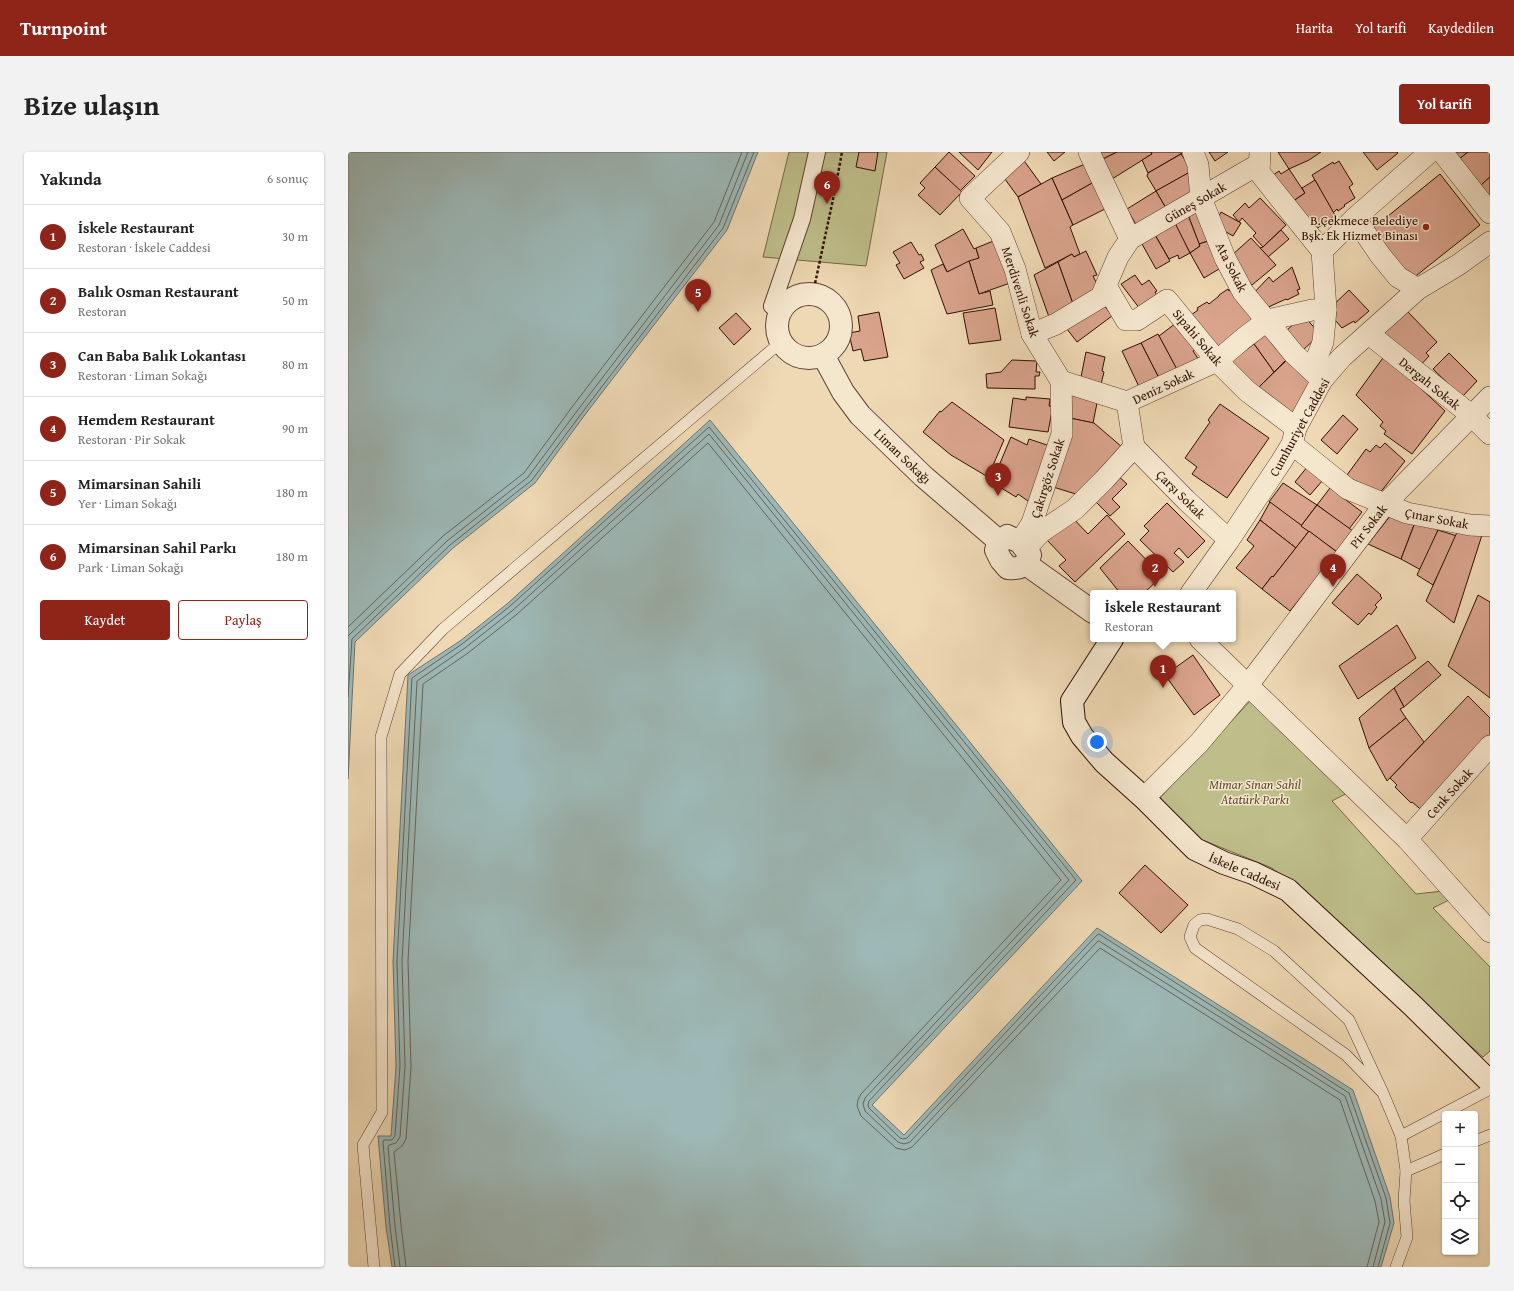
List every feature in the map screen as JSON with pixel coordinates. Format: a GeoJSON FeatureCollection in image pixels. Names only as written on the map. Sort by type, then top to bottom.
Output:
{"type":"FeatureCollection","features":[{"type":"Feature","properties":{"kind":"main road"},"geometry":{"type":"LineString","coordinates":[[813,293],[826,298],[836,308],[842,320],[841,334],[834,347],[822,355],[811,358],[800,356],[789,351],[782,342],[778,331],[778,319],[781,312],[790,300],[801,294],[813,293]]}},
{"type":"Feature","properties":{"kind":"main road","name":"Liman Sokağı"},"geometry":{"type":"LineString","coordinates":[[822,355],[843,392],[860,415],[923,476],[1018,549],[1090,609]]}},
{"type":"Feature","properties":{"kind":"main road","name":"İskele Caddesi"},"geometry":{"type":"LineString","coordinates":[[1110,642],[1072,701],[1074,722],[1082,736],[1104,762],[1144,798],[1195,849],[1224,863],[1253,873],[1288,890],[1413,1006],[1490,1082]]}},
{"type":"Feature","properties":{"kind":"street"},"geometry":{"type":"LineString","coordinates":[[781,312],[772,306],[802,219],[817,152]]}},
{"type":"Feature","properties":{"kind":"street","name":"Merdivenli Sokak"},"geometry":{"type":"LineString","coordinates":[[1019,152],[970,198],[1000,232],[1015,269],[1032,334],[1062,384]]}},
{"type":"Feature","properties":{"kind":"street"},"geometry":{"type":"LineString","coordinates":[[1032,334],[1056,324],[1101,297],[1118,257],[1130,239],[1089,152]]}},
{"type":"Feature","properties":{"kind":"street","name":"Ata Sokak"},"geometry":{"type":"LineString","coordinates":[[1193,152],[1198,165],[1202,198],[1225,258],[1243,292],[1268,320],[1294,354],[1317,375]]}},
{"type":"Feature","properties":{"kind":"street"},"geometry":{"type":"LineString","coordinates":[[1322,252],[1355,218],[1430,152]]}},
{"type":"Feature","properties":{"kind":"street"},"geometry":{"type":"LineString","coordinates":[[1442,152],[1490,213]]}},
{"type":"Feature","properties":{"kind":"street"},"geometry":{"type":"LineString","coordinates":[[1260,158],[1259,172],[1322,252],[1326,310],[1323,342],[1317,375]]}},
{"type":"Feature","properties":{"kind":"street","name":"Güneş Sokak"},"geometry":{"type":"LineString","coordinates":[[1130,239],[1202,198],[1260,158]]}},
{"type":"Feature","properties":{"kind":"street"},"geometry":{"type":"LineString","coordinates":[[1355,218],[1398,277],[1418,289]]}},
{"type":"Feature","properties":{"kind":"street","name":"Cumhuriyet Caddesi"},"geometry":{"type":"LineString","coordinates":[[1193,590],[1229,540],[1294,436],[1317,375],[1342,357],[1418,289],[1458,265],[1490,242]]}},
{"type":"Feature","properties":{"kind":"street","name":"Sipahi Sokak"},"geometry":{"type":"LineString","coordinates":[[1106,286],[1126,320],[1137,320],[1167,300],[1217,362],[1348,489],[1385,504]]}},
{"type":"Feature","properties":{"kind":"street","name":"Deniz Sokak"},"geometry":{"type":"LineString","coordinates":[[1134,447],[1127,402],[1217,362],[1244,338],[1268,320],[1312,310],[1326,310]]}},
{"type":"Feature","properties":{"kind":"street","name":"Dergah Sokak"},"geometry":{"type":"LineString","coordinates":[[1369,334],[1471,415],[1490,434]]}},
{"type":"Feature","properties":{"kind":"street"},"geometry":{"type":"LineString","coordinates":[[1062,384],[1127,402]]}},
{"type":"Feature","properties":{"kind":"street","name":"Çakırgöz Sokak"},"geometry":{"type":"LineString","coordinates":[[1018,549],[1032,523],[1062,434],[1062,384]]}},
{"type":"Feature","properties":{"kind":"street","name":"Pir Sokak"},"geometry":{"type":"LineString","coordinates":[[1144,798],[1199,743],[1248,685],[1385,504],[1490,397]]}},
{"type":"Feature","properties":{"kind":"street"},"geometry":{"type":"LineString","coordinates":[[1018,549],[1075,509],[1134,447]]}},
{"type":"Feature","properties":{"kind":"street","name":"Çarşı Sokak"},"geometry":{"type":"LineString","coordinates":[[1134,447],[1186,500],[1229,540]]}},
{"type":"Feature","properties":{"kind":"street","name":"Çınar Sokak"},"geometry":{"type":"LineString","coordinates":[[1385,504],[1407,513],[1470,525],[1490,526]]}},
{"type":"Feature","properties":{"kind":"street"},"geometry":{"type":"LineString","coordinates":[[1203,642],[1407,839],[1490,932]]}},
{"type":"Feature","properties":{"kind":"street","name":"Cenk Sokak"},"geometry":{"type":"LineString","coordinates":[[1407,839],[1490,746]]}},
{"type":"Feature","properties":{"kind":"lane"},"geometry":{"type":"LineString","coordinates":[[374,1267],[363,1145],[382,1112],[381,737],[400,674],[443,629],[782,342]]}},
{"type":"Feature","properties":{"kind":"lane"},"geometry":{"type":"LineString","coordinates":[[1383,1093],[1346,1055],[1195,948],[1190,937],[1194,926],[1200,920],[1207,919],[1238,929],[1274,951],[1349,1020],[1383,1093],[1401,1136],[1406,1171],[1404,1201],[1407,1237],[1396,1267]]}},
{"type":"Feature","properties":{"kind":"lane"},"geometry":{"type":"LineString","coordinates":[[1401,1136],[1490,1089]]}},
{"type":"Feature","properties":{"kind":"lane"},"geometry":{"type":"LineString","coordinates":[[1478,1140],[1490,1135]]}},
{"type":"Feature","properties":{"kind":"lane"},"geometry":{"type":"LineString","coordinates":[[1406,1171],[1442,1155]]}},
{"type":"Feature","properties":{"kind":"path"},"geometry":{"type":"LineString","coordinates":[[813,293],[842,152]]}},
{"type":"Feature","properties":{"kind":"green space"},"geometry":{"type":"Polygon","coordinates":[[[789,152],[887,152],[866,266],[763,257],[789,152]]]}},
{"type":"Feature","properties":{"kind":"green space","name":"Mimar Sinan Sahil Atatürk Parkı"},"geometry":{"type":"Polygon","coordinates":[[[1252,699],[1349,792],[1332,801],[1416,894],[1443,891],[1451,899],[1433,908],[1490,967],[1490,1051],[1483,1057],[1272,868],[1200,839],[1158,800],[1252,699]]]}},
{"type":"Feature","properties":{"kind":"water"},"geometry":{"type":"Polygon","coordinates":[[[348,152],[758,152],[727,230],[584,416],[535,483],[453,548],[355,642],[348,779],[348,152]]]}},
{"type":"Feature","properties":{"kind":"water"},"geometry":{"type":"Polygon","coordinates":[[[710,420],[1082,881],[872,1105],[904,1135],[1097,928],[1353,1090],[1390,1197],[1394,1223],[1381,1267],[392,1267],[386,1227],[378,1136],[391,1136],[396,1066],[393,961],[408,675],[460,641],[507,604],[710,420]]]}},
{"type":"Feature","properties":{"kind":"building"},"geometry":{"type":"Polygon","coordinates":[[[859,152],[878,152],[875,171],[856,167],[859,152]]]}},
{"type":"Feature","properties":{"kind":"building"},"geometry":{"type":"Polygon","coordinates":[[[949,152],[975,176],[960,191],[935,167],[949,152]]]}},
{"type":"Feature","properties":{"kind":"building"},"geometry":{"type":"Polygon","coordinates":[[[959,152],[992,152],[978,170],[959,152]]]}},
{"type":"Feature","properties":{"kind":"building"},"geometry":{"type":"Polygon","coordinates":[[[1047,152],[1065,152],[1054,161],[1047,152]]]}},
{"type":"Feature","properties":{"kind":"building"},"geometry":{"type":"Polygon","coordinates":[[[1090,152],[1117,152],[1101,160],[1090,152]]]}},
{"type":"Feature","properties":{"kind":"building"},"geometry":{"type":"Polygon","coordinates":[[[1117,152],[1151,152],[1152,154],[1112,179],[1101,160],[1117,152]]]}},
{"type":"Feature","properties":{"kind":"building"},"geometry":{"type":"Polygon","coordinates":[[[1151,152],[1184,152],[1148,173],[1142,160],[1152,154],[1151,152]]]}},
{"type":"Feature","properties":{"kind":"building"},"geometry":{"type":"Polygon","coordinates":[[[1209,152],[1228,152],[1215,161],[1209,152]]]}},
{"type":"Feature","properties":{"kind":"building"},"geometry":{"type":"Polygon","coordinates":[[[1278,152],[1321,152],[1309,160],[1289,169],[1278,152]]]}},
{"type":"Feature","properties":{"kind":"building"},"geometry":{"type":"Polygon","coordinates":[[[1363,152],[1397,152],[1398,153],[1377,170],[1363,152]]]}},
{"type":"Feature","properties":{"kind":"building"},"geometry":{"type":"Polygon","coordinates":[[[1451,152],[1468,152],[1458,160],[1451,152]]]}},
{"type":"Feature","properties":{"kind":"building"},"geometry":{"type":"Polygon","coordinates":[[[1468,152],[1490,152],[1490,177],[1481,185],[1458,160],[1468,152]]]}},
{"type":"Feature","properties":{"kind":"building"},"geometry":{"type":"Polygon","coordinates":[[[1181,154],[1192,171],[1156,191],[1147,176],[1148,173],[1181,154]]]}},
{"type":"Feature","properties":{"kind":"building"},"geometry":{"type":"Polygon","coordinates":[[[1022,158],[1041,184],[1018,197],[1002,175],[1022,158]]]}},
{"type":"Feature","properties":{"kind":"building"},"geometry":{"type":"Polygon","coordinates":[[[1339,161],[1353,184],[1349,187],[1355,198],[1333,213],[1312,175],[1333,162],[1334,164],[1339,161]]]}},
{"type":"Feature","properties":{"kind":"building"},"geometry":{"type":"Polygon","coordinates":[[[1085,164],[1094,182],[1062,200],[1052,178],[1085,164]]]}},
{"type":"Feature","properties":{"kind":"building"},"geometry":{"type":"Polygon","coordinates":[[[935,167],[962,192],[940,215],[918,195],[925,188],[920,183],[935,167]]]}},
{"type":"Feature","properties":{"kind":"building"},"geometry":{"type":"Polygon","coordinates":[[[1289,169],[1305,193],[1289,204],[1269,178],[1279,171],[1281,174],[1289,169]]]}},
{"type":"Feature","properties":{"kind":"building"},"geometry":{"type":"Polygon","coordinates":[[[1188,173],[1198,189],[1165,207],[1156,191],[1188,173]]]}},
{"type":"Feature","properties":{"kind":"building","name":"B.Çekmece Belediye Bşk. Ek Hizmet Binası"},"geometry":{"type":"Polygon","coordinates":[[[1440,174],[1480,225],[1412,279],[1372,229],[1440,174]]]}},
{"type":"Feature","properties":{"kind":"building"},"geometry":{"type":"Polygon","coordinates":[[[1490,177],[1490,197],[1481,185],[1490,177]]]}},
{"type":"Feature","properties":{"kind":"building"},"geometry":{"type":"Polygon","coordinates":[[[1052,178],[1073,225],[1070,227],[1080,254],[1074,257],[1072,254],[1045,268],[1018,197],[1052,178]]]}},
{"type":"Feature","properties":{"kind":"building"},"geometry":{"type":"Polygon","coordinates":[[[1315,180],[1335,215],[1311,233],[1289,204],[1305,193],[1302,188],[1315,180]]]}},
{"type":"Feature","properties":{"kind":"building"},"geometry":{"type":"Polygon","coordinates":[[[1094,182],[1107,208],[1073,225],[1062,200],[1094,182]]]}},
{"type":"Feature","properties":{"kind":"building"},"geometry":{"type":"Polygon","coordinates":[[[1156,191],[1167,210],[1138,228],[1127,209],[1156,191]]]}},
{"type":"Feature","properties":{"kind":"building"},"geometry":{"type":"Polygon","coordinates":[[[1260,198],[1286,225],[1263,247],[1253,236],[1256,233],[1242,218],[1239,222],[1233,215],[1245,203],[1249,208],[1260,198]]]}},
{"type":"Feature","properties":{"kind":"building"},"geometry":{"type":"Polygon","coordinates":[[[1201,206],[1211,240],[1199,244],[1188,215],[1201,206]]]}},
{"type":"Feature","properties":{"kind":"building"},"geometry":{"type":"Polygon","coordinates":[[[1221,212],[1241,223],[1233,236],[1214,225],[1221,212]]]}},
{"type":"Feature","properties":{"kind":"building"},"geometry":{"type":"Polygon","coordinates":[[[1188,215],[1200,246],[1190,253],[1173,221],[1188,215]]]}},
{"type":"Feature","properties":{"kind":"building"},"geometry":{"type":"Polygon","coordinates":[[[1172,217],[1190,253],[1179,259],[1178,255],[1169,259],[1151,228],[1172,217]]]}},
{"type":"Feature","properties":{"kind":"building"},"geometry":{"type":"Polygon","coordinates":[[[1151,228],[1170,261],[1156,269],[1137,235],[1151,228]]]}},
{"type":"Feature","properties":{"kind":"building"},"geometry":{"type":"Polygon","coordinates":[[[963,229],[974,249],[976,248],[979,258],[947,272],[935,245],[963,229]]]}},
{"type":"Feature","properties":{"kind":"building"},"geometry":{"type":"Polygon","coordinates":[[[1281,230],[1289,239],[1268,257],[1260,248],[1281,230]]]}},
{"type":"Feature","properties":{"kind":"building"},"geometry":{"type":"Polygon","coordinates":[[[1251,238],[1276,265],[1252,285],[1239,271],[1232,255],[1251,238]]]}},
{"type":"Feature","properties":{"kind":"building"},"geometry":{"type":"Polygon","coordinates":[[[996,240],[1010,283],[979,294],[969,261],[979,258],[976,248],[996,240]]]}},
{"type":"Feature","properties":{"kind":"building"},"geometry":{"type":"Polygon","coordinates":[[[1211,240],[1224,266],[1204,278],[1190,253],[1200,246],[1199,244],[1211,240]]]}},
{"type":"Feature","properties":{"kind":"building"},"geometry":{"type":"Polygon","coordinates":[[[911,242],[924,260],[920,262],[924,268],[904,279],[896,265],[900,263],[893,252],[911,242]]]}},
{"type":"Feature","properties":{"kind":"building"},"geometry":{"type":"Polygon","coordinates":[[[1086,251],[1097,275],[1093,276],[1099,288],[1073,304],[1058,262],[1072,254],[1074,257],[1086,251]]]}},
{"type":"Feature","properties":{"kind":"building"},"geometry":{"type":"Polygon","coordinates":[[[969,261],[979,294],[990,291],[993,305],[947,314],[931,270],[943,264],[947,272],[969,261]]]}},
{"type":"Feature","properties":{"kind":"building"},"geometry":{"type":"Polygon","coordinates":[[[1058,262],[1073,304],[1049,317],[1034,275],[1058,262]]]}},
{"type":"Feature","properties":{"kind":"building"},"geometry":{"type":"Polygon","coordinates":[[[1292,267],[1300,289],[1297,290],[1299,294],[1262,310],[1250,297],[1269,277],[1273,282],[1292,267]]]}},
{"type":"Feature","properties":{"kind":"building"},"geometry":{"type":"Polygon","coordinates":[[[1135,275],[1142,285],[1149,280],[1157,291],[1155,292],[1157,296],[1140,309],[1121,284],[1135,275]]]}},
{"type":"Feature","properties":{"kind":"building"},"geometry":{"type":"Polygon","coordinates":[[[1237,286],[1260,321],[1215,351],[1191,315],[1198,310],[1197,308],[1207,302],[1209,304],[1228,289],[1229,291],[1237,286]]]}},
{"type":"Feature","properties":{"kind":"building"},"geometry":{"type":"Polygon","coordinates":[[[1349,290],[1369,311],[1355,323],[1354,321],[1342,328],[1327,311],[1349,290]]]}},
{"type":"Feature","properties":{"kind":"building"},"geometry":{"type":"Polygon","coordinates":[[[1102,302],[1112,316],[1077,342],[1067,329],[1102,302]]]}},
{"type":"Feature","properties":{"kind":"building"},"geometry":{"type":"Polygon","coordinates":[[[995,308],[1001,340],[969,344],[963,313],[995,308]]]}},
{"type":"Feature","properties":{"kind":"building"},"geometry":{"type":"Polygon","coordinates":[[[1407,311],[1437,342],[1426,353],[1429,356],[1418,368],[1380,333],[1407,311]]]}},
{"type":"Feature","properties":{"kind":"building"},"geometry":{"type":"Polygon","coordinates":[[[879,312],[888,357],[864,361],[861,349],[853,351],[849,333],[860,331],[858,316],[879,312]]]}},
{"type":"Feature","properties":{"kind":"building"},"geometry":{"type":"Polygon","coordinates":[[[736,313],[751,329],[734,345],[719,328],[736,313]]]}},
{"type":"Feature","properties":{"kind":"building"},"geometry":{"type":"Polygon","coordinates":[[[1303,315],[1320,334],[1301,352],[1283,334],[1303,315]]]}},
{"type":"Feature","properties":{"kind":"building"},"geometry":{"type":"Polygon","coordinates":[[[1180,320],[1196,349],[1193,351],[1199,360],[1178,372],[1159,336],[1180,320]]]}},
{"type":"Feature","properties":{"kind":"building"},"geometry":{"type":"Polygon","coordinates":[[[1268,332],[1287,359],[1274,372],[1254,344],[1268,332]]]}},
{"type":"Feature","properties":{"kind":"building"},"geometry":{"type":"Polygon","coordinates":[[[1158,334],[1180,375],[1162,384],[1141,343],[1158,334]]]}},
{"type":"Feature","properties":{"kind":"building"},"geometry":{"type":"Polygon","coordinates":[[[1141,343],[1162,384],[1142,393],[1122,351],[1141,343]]]}},
{"type":"Feature","properties":{"kind":"building"},"geometry":{"type":"Polygon","coordinates":[[[1254,344],[1274,372],[1255,391],[1230,362],[1254,344]]]}},
{"type":"Feature","properties":{"kind":"building"},"geometry":{"type":"Polygon","coordinates":[[[1086,352],[1105,357],[1102,371],[1104,372],[1100,388],[1080,382],[1086,352]]]}},
{"type":"Feature","properties":{"kind":"building"},"geometry":{"type":"Polygon","coordinates":[[[1449,353],[1477,381],[1462,397],[1433,369],[1449,353]]]}},
{"type":"Feature","properties":{"kind":"building"},"geometry":{"type":"Polygon","coordinates":[[[1385,355],[1445,411],[1412,454],[1384,434],[1386,431],[1380,426],[1383,422],[1356,395],[1385,355]]]}},
{"type":"Feature","properties":{"kind":"building"},"geometry":{"type":"Polygon","coordinates":[[[1291,356],[1315,383],[1294,420],[1257,389],[1291,356]]]}},
{"type":"Feature","properties":{"kind":"building"},"geometry":{"type":"Polygon","coordinates":[[[1012,360],[1037,361],[1036,372],[1040,372],[1039,376],[1035,376],[1035,389],[987,388],[986,374],[1001,372],[1012,360]]]}},
{"type":"Feature","properties":{"kind":"building"},"geometry":{"type":"Polygon","coordinates":[[[1070,392],[1098,398],[1093,423],[1065,417],[1070,392]]]}},
{"type":"Feature","properties":{"kind":"building"},"geometry":{"type":"Polygon","coordinates":[[[1026,397],[1050,399],[1049,406],[1053,406],[1048,432],[1009,427],[1013,398],[1026,400],[1026,397]]]}},
{"type":"Feature","properties":{"kind":"building"},"geometry":{"type":"Polygon","coordinates":[[[952,402],[1004,440],[988,477],[951,455],[923,432],[940,411],[941,412],[952,402]]]}},
{"type":"Feature","properties":{"kind":"building"},"geometry":{"type":"Polygon","coordinates":[[[1220,404],[1269,438],[1227,498],[1192,474],[1197,467],[1185,458],[1210,422],[1208,420],[1220,404]]]}},
{"type":"Feature","properties":{"kind":"building"},"geometry":{"type":"Polygon","coordinates":[[[1343,415],[1358,429],[1337,454],[1321,440],[1343,415]]]}},
{"type":"Feature","properties":{"kind":"building"},"geometry":{"type":"Polygon","coordinates":[[[1065,417],[1094,423],[1122,447],[1079,495],[1050,486],[1065,417]]]}},
{"type":"Feature","properties":{"kind":"building"},"geometry":{"type":"Polygon","coordinates":[[[1011,437],[1027,445],[1029,439],[1056,448],[1035,506],[1018,494],[1016,497],[998,486],[999,484],[993,480],[1011,437]]]}},
{"type":"Feature","properties":{"kind":"building"},"geometry":{"type":"Polygon","coordinates":[[[1385,443],[1405,461],[1376,498],[1347,475],[1366,449],[1370,452],[1376,445],[1380,448],[1385,443]]]}},
{"type":"Feature","properties":{"kind":"building"},"geometry":{"type":"Polygon","coordinates":[[[1308,466],[1323,480],[1310,495],[1295,482],[1308,466]]]}},
{"type":"Feature","properties":{"kind":"building"},"geometry":{"type":"Polygon","coordinates":[[[1116,474],[1127,484],[1112,499],[1120,507],[1110,516],[1092,498],[1116,474]]]}},
{"type":"Feature","properties":{"kind":"building"},"geometry":{"type":"Polygon","coordinates":[[[1283,483],[1317,505],[1301,526],[1269,502],[1283,483]]]}},
{"type":"Feature","properties":{"kind":"building"},"geometry":{"type":"Polygon","coordinates":[[[1330,488],[1362,512],[1349,529],[1317,505],[1330,488]]]}},
{"type":"Feature","properties":{"kind":"building"},"geometry":{"type":"Polygon","coordinates":[[[1270,502],[1309,531],[1296,548],[1260,520],[1270,502]]]}},
{"type":"Feature","properties":{"kind":"building"},"geometry":{"type":"Polygon","coordinates":[[[1167,503],[1205,541],[1188,558],[1179,548],[1174,553],[1184,562],[1173,572],[1140,540],[1149,531],[1144,526],[1167,503]]]}},
{"type":"Feature","properties":{"kind":"building"},"geometry":{"type":"Polygon","coordinates":[[[1317,505],[1353,531],[1337,552],[1301,526],[1317,505]]]}},
{"type":"Feature","properties":{"kind":"building"},"geometry":{"type":"Polygon","coordinates":[[[1070,515],[1088,534],[1107,515],[1125,534],[1075,582],[1059,566],[1066,560],[1046,539],[1070,515]]]}},
{"type":"Feature","properties":{"kind":"building"},"geometry":{"type":"Polygon","coordinates":[[[1391,515],[1414,525],[1401,559],[1368,544],[1391,515]]]}},
{"type":"Feature","properties":{"kind":"building"},"geometry":{"type":"Polygon","coordinates":[[[1260,520],[1296,548],[1262,589],[1236,568],[1254,546],[1247,540],[1260,520]]]}},
{"type":"Feature","properties":{"kind":"building"},"geometry":{"type":"Polygon","coordinates":[[[1416,520],[1438,530],[1421,570],[1401,559],[1416,520]]]}},
{"type":"Feature","properties":{"kind":"building"},"geometry":{"type":"Polygon","coordinates":[[[1438,530],[1457,536],[1433,585],[1417,575],[1438,530]]]}},
{"type":"Feature","properties":{"kind":"building"},"geometry":{"type":"Polygon","coordinates":[[[1458,530],[1482,535],[1454,623],[1426,601],[1458,530]]]}},
{"type":"Feature","properties":{"kind":"building"},"geometry":{"type":"Polygon","coordinates":[[[1309,531],[1337,552],[1290,611],[1262,589],[1309,531]]]}},
{"type":"Feature","properties":{"kind":"building"},"geometry":{"type":"Polygon","coordinates":[[[1128,541],[1162,576],[1147,590],[1118,590],[1100,568],[1128,541]]]}},
{"type":"Feature","properties":{"kind":"building"},"geometry":{"type":"Polygon","coordinates":[[[1357,574],[1381,595],[1380,596],[1382,598],[1375,605],[1377,607],[1371,615],[1369,613],[1358,625],[1332,603],[1357,574]]]}},
{"type":"Feature","properties":{"kind":"building"},"geometry":{"type":"Polygon","coordinates":[[[1478,595],[1490,602],[1490,698],[1448,666],[1478,595]]]}},
{"type":"Feature","properties":{"kind":"building"},"geometry":{"type":"Polygon","coordinates":[[[1397,625],[1416,658],[1358,699],[1339,666],[1397,625]]]}},
{"type":"Feature","properties":{"kind":"building"},"geometry":{"type":"Polygon","coordinates":[[[1193,655],[1220,695],[1194,715],[1165,675],[1193,655]]]}},
{"type":"Feature","properties":{"kind":"building"},"geometry":{"type":"Polygon","coordinates":[[[1428,661],[1441,675],[1404,707],[1394,688],[1428,661]]]}},
{"type":"Feature","properties":{"kind":"building"},"geometry":{"type":"Polygon","coordinates":[[[1394,688],[1404,707],[1400,709],[1406,718],[1369,748],[1359,718],[1394,688]]]}},
{"type":"Feature","properties":{"kind":"building"},"geometry":{"type":"Polygon","coordinates":[[[1468,696],[1490,718],[1490,742],[1425,813],[1412,802],[1411,803],[1395,787],[1397,785],[1390,778],[1468,696]]]}},
{"type":"Feature","properties":{"kind":"building"},"geometry":{"type":"Polygon","coordinates":[[[1406,718],[1424,742],[1387,781],[1369,748],[1406,718]]]}},
{"type":"Feature","properties":{"kind":"building"},"geometry":{"type":"Polygon","coordinates":[[[1145,865],[1188,905],[1161,933],[1119,893],[1145,865]]]}},
{"type":"Feature","properties":{"kind":"place","name":"Mimarsinan Sahil Parkı"},"geometry":{"type":"Point","coordinates":[827,204]}},
{"type":"Feature","properties":{"kind":"place","name":"B.Çekmece Belediye Bşk. Ek Hizmet Binası"},"geometry":{"type":"Point","coordinates":[1426,227]}},
{"type":"Feature","properties":{"kind":"place","name":"Mimarsinan Sahili"},"geometry":{"type":"Point","coordinates":[698,312]}},
{"type":"Feature","properties":{"kind":"place","name":"Can Baba Balık Lokantası"},"geometry":{"type":"Point","coordinates":[998,496]}},
{"type":"Feature","properties":{"kind":"place","name":"Balık Osman Restaurant"},"geometry":{"type":"Point","coordinates":[1155,587]}},
{"type":"Feature","properties":{"kind":"place","name":"Hemdem Restaurant"},"geometry":{"type":"Point","coordinates":[1333,587]}},
{"type":"Feature","properties":{"kind":"place","name":"İskele Restaurant"},"geometry":{"type":"Point","coordinates":[1163,688]}}]}
